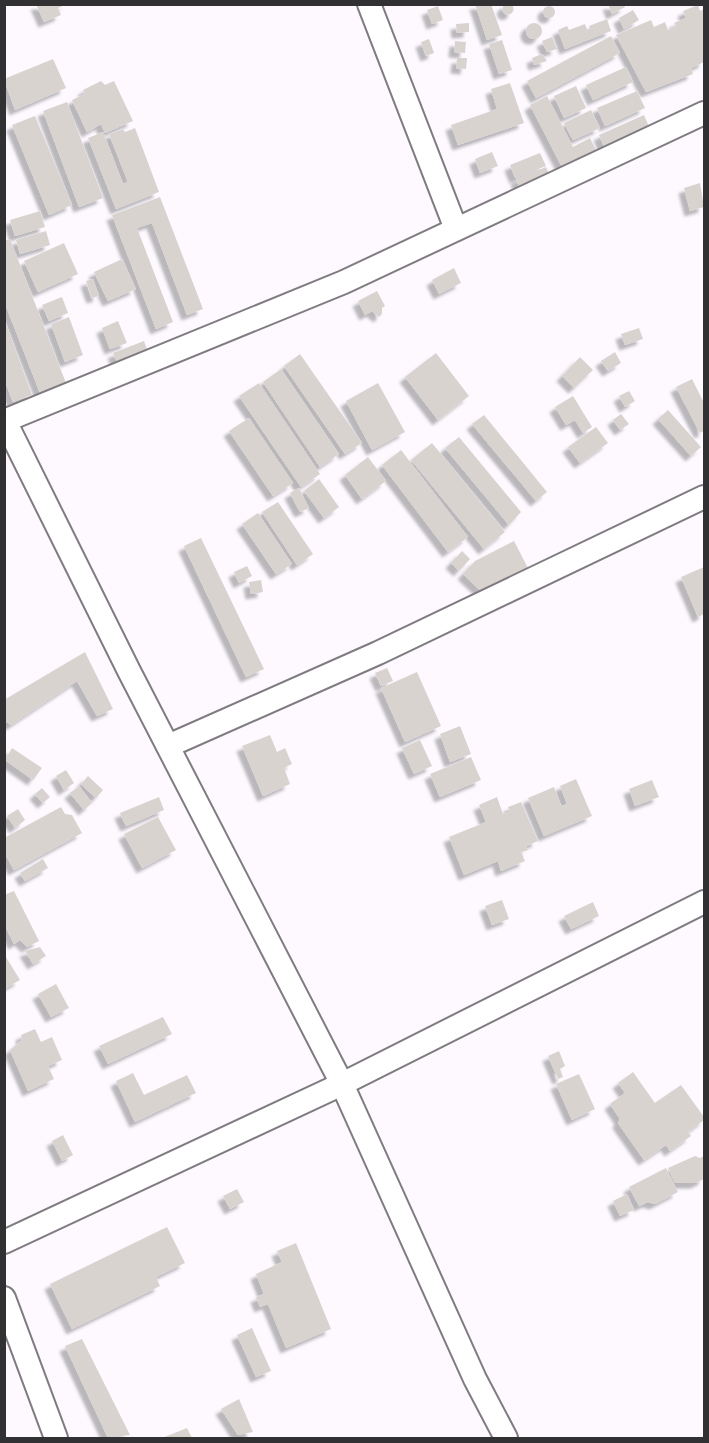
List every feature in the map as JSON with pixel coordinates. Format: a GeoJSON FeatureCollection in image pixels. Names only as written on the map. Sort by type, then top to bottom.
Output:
{"type":"FeatureCollection","features":[{"type":"Feature","properties":{"kind":"street"},"geometry":{"type":"LineString","coordinates":[[369,4],[456,229]]}},
{"type":"Feature","properties":{"kind":"street"},"geometry":{"type":"LineString","coordinates":[[506,1438],[475,1379],[342,1084],[4,421],[344,282],[705,113]]}},
{"type":"Feature","properties":{"kind":"street"},"geometry":{"type":"LineString","coordinates":[[168,746],[378,653],[705,497]]}},
{"type":"Feature","properties":{"kind":"street"},"geometry":{"type":"LineString","coordinates":[[4,1242],[342,1084],[704,905]]}},
{"type":"Feature","properties":{"kind":"street"},"geometry":{"type":"LineString","coordinates":[[4,1298],[56,1438]]}},
{"type":"Feature","properties":{"kind":"building"},"geometry":{"type":"Polygon","coordinates":[[[508,3],[514,9],[508,15],[502,9],[508,3]]]}},
{"type":"Feature","properties":{"kind":"building"},"geometry":{"type":"Polygon","coordinates":[[[36,4],[67,4],[58,8],[61,15],[44,22],[36,4]]]}},
{"type":"Feature","properties":{"kind":"building"},"geometry":{"type":"Polygon","coordinates":[[[475,4],[491,4],[502,35],[487,40],[475,4]]]}},
{"type":"Feature","properties":{"kind":"building"},"geometry":{"type":"Polygon","coordinates":[[[608,4],[624,4],[625,7],[612,14],[608,4]]]}},
{"type":"Feature","properties":{"kind":"building"},"geometry":{"type":"Polygon","coordinates":[[[698,5],[700,11],[704,9],[704,62],[691,68],[693,74],[646,92],[616,35],[651,20],[654,27],[665,22],[668,30],[676,26],[674,23],[686,18],[683,11],[698,5]]]}},
{"type":"Feature","properties":{"kind":"building"},"geometry":{"type":"Polygon","coordinates":[[[438,6],[443,20],[432,24],[427,10],[438,6]]]}},
{"type":"Feature","properties":{"kind":"building"},"geometry":{"type":"Polygon","coordinates":[[[551,6],[555,12],[551,18],[547,18],[543,10],[551,6]]]}},
{"type":"Feature","properties":{"kind":"building"},"geometry":{"type":"Polygon","coordinates":[[[633,10],[639,20],[624,29],[619,18],[633,10]]]}},
{"type":"Feature","properties":{"kind":"building"},"geometry":{"type":"Polygon","coordinates":[[[607,19],[611,31],[565,49],[558,30],[567,26],[569,30],[585,24],[588,32],[591,31],[589,26],[607,19]]]}},
{"type":"Feature","properties":{"kind":"building"},"geometry":{"type":"Polygon","coordinates":[[[469,23],[469,32],[457,33],[456,24],[469,23]]]}},
{"type":"Feature","properties":{"kind":"building"},"geometry":{"type":"Polygon","coordinates":[[[534,23],[542,31],[534,39],[526,31],[534,23]]]}},
{"type":"Feature","properties":{"kind":"building"},"geometry":{"type":"Polygon","coordinates":[[[611,36],[620,53],[536,98],[527,81],[611,36]]]}},
{"type":"Feature","properties":{"kind":"building"},"geometry":{"type":"Polygon","coordinates":[[[552,37],[557,49],[547,52],[542,41],[552,37]]]}},
{"type":"Feature","properties":{"kind":"building"},"geometry":{"type":"Polygon","coordinates":[[[429,39],[434,53],[426,56],[421,42],[429,39]]]}},
{"type":"Feature","properties":{"kind":"building"},"geometry":{"type":"Polygon","coordinates":[[[502,40],[512,70],[499,74],[489,44],[502,40]]]}},
{"type":"Feature","properties":{"kind":"building"},"geometry":{"type":"Polygon","coordinates":[[[455,41],[466,42],[465,53],[454,52],[455,41]]]}},
{"type":"Feature","properties":{"kind":"building"},"geometry":{"type":"Polygon","coordinates":[[[542,54],[547,61],[534,65],[532,58],[542,54]]]}},
{"type":"Feature","properties":{"kind":"building"},"geometry":{"type":"Polygon","coordinates":[[[457,58],[467,58],[466,69],[456,68],[457,58]]]}},
{"type":"Feature","properties":{"kind":"building"},"geometry":{"type":"Polygon","coordinates":[[[53,59],[66,88],[15,110],[4,79],[53,59]]]}},
{"type":"Feature","properties":{"kind":"building"},"geometry":{"type":"Polygon","coordinates":[[[626,67],[633,82],[593,100],[586,85],[626,67]]]}},
{"type":"Feature","properties":{"kind":"building"},"geometry":{"type":"Polygon","coordinates":[[[101,81],[105,85],[114,81],[133,121],[105,133],[101,124],[87,132],[72,100],[85,94],[83,90],[101,81]]]}},
{"type":"Feature","properties":{"kind":"building"},"geometry":{"type":"Polygon","coordinates":[[[510,83],[524,123],[458,145],[451,125],[497,109],[491,89],[510,83]]]}},
{"type":"Feature","properties":{"kind":"building"},"geometry":{"type":"Polygon","coordinates":[[[576,86],[586,108],[564,118],[554,96],[576,86]]]}},
{"type":"Feature","properties":{"kind":"building"},"geometry":{"type":"Polygon","coordinates":[[[637,91],[645,108],[605,126],[597,108],[637,91]]]}},
{"type":"Feature","properties":{"kind":"building"},"geometry":{"type":"Polygon","coordinates":[[[547,96],[573,147],[590,138],[597,152],[563,169],[530,105],[547,96]]]}},
{"type":"Feature","properties":{"kind":"building"},"geometry":{"type":"Polygon","coordinates":[[[67,102],[103,198],[79,207],[43,111],[67,102]]]}},
{"type":"Feature","properties":{"kind":"building"},"geometry":{"type":"Polygon","coordinates":[[[591,110],[600,128],[573,140],[564,123],[591,110]]]}},
{"type":"Feature","properties":{"kind":"building"},"geometry":{"type":"Polygon","coordinates":[[[644,115],[650,129],[605,149],[599,135],[644,115]]]}},
{"type":"Feature","properties":{"kind":"building"},"geometry":{"type":"Polygon","coordinates":[[[35,116],[72,205],[49,215],[12,125],[35,116]]]}},
{"type":"Feature","properties":{"kind":"building"},"geometry":{"type":"Polygon","coordinates":[[[135,128],[159,192],[116,209],[88,138],[103,132],[123,184],[128,182],[109,134],[135,128]]]}},
{"type":"Feature","properties":{"kind":"building"},"geometry":{"type":"Polygon","coordinates":[[[492,152],[498,166],[480,173],[475,159],[492,152]]]}},
{"type":"Feature","properties":{"kind":"building"},"geometry":{"type":"Polygon","coordinates":[[[540,153],[546,166],[515,178],[510,165],[540,153]]]}},
{"type":"Feature","properties":{"kind":"building"},"geometry":{"type":"Polygon","coordinates":[[[546,167],[551,179],[521,191],[516,179],[546,167]]]}},
{"type":"Feature","properties":{"kind":"building"},"geometry":{"type":"Polygon","coordinates":[[[700,183],[704,207],[690,211],[684,188],[700,183]]]}},
{"type":"Feature","properties":{"kind":"building"},"geometry":{"type":"Polygon","coordinates":[[[160,197],[203,309],[187,315],[152,223],[137,228],[173,322],[156,329],[112,215],[160,197]]]}},
{"type":"Feature","properties":{"kind":"building"},"geometry":{"type":"Polygon","coordinates":[[[40,211],[45,227],[15,236],[10,220],[40,211]]]}},
{"type":"Feature","properties":{"kind":"building"},"geometry":{"type":"Polygon","coordinates":[[[46,231],[50,245],[20,254],[16,240],[46,231]]]}},
{"type":"Feature","properties":{"kind":"building"},"geometry":{"type":"Polygon","coordinates":[[[10,239],[66,383],[40,393],[4,301],[4,241],[10,239]]]}},
{"type":"Feature","properties":{"kind":"building"},"geometry":{"type":"Polygon","coordinates":[[[64,243],[78,274],[38,292],[24,261],[64,243]]]}},
{"type":"Feature","properties":{"kind":"building"},"geometry":{"type":"Polygon","coordinates":[[[122,259],[136,289],[108,301],[94,272],[122,259]]]}},
{"type":"Feature","properties":{"kind":"building"},"geometry":{"type":"Polygon","coordinates":[[[454,268],[461,283],[439,294],[432,280],[454,268]]]}},
{"type":"Feature","properties":{"kind":"building"},"geometry":{"type":"Polygon","coordinates":[[[93,279],[99,296],[92,298],[86,281],[93,279]]]}},
{"type":"Feature","properties":{"kind":"building"},"geometry":{"type":"Polygon","coordinates":[[[377,291],[385,306],[382,308],[382,314],[379,317],[372,311],[365,315],[358,301],[377,291]]]}},
{"type":"Feature","properties":{"kind":"building"},"geometry":{"type":"Polygon","coordinates":[[[62,297],[68,313],[49,321],[42,305],[62,297]]]}},
{"type":"Feature","properties":{"kind":"building"},"geometry":{"type":"Polygon","coordinates":[[[69,317],[83,355],[65,362],[51,324],[69,317]]]}},
{"type":"Feature","properties":{"kind":"building"},"geometry":{"type":"Polygon","coordinates":[[[5,321],[32,395],[13,402],[4,379],[5,321]]]}},
{"type":"Feature","properties":{"kind":"building"},"geometry":{"type":"Polygon","coordinates":[[[118,321],[127,343],[110,349],[102,328],[118,321]]]}},
{"type":"Feature","properties":{"kind":"building"},"geometry":{"type":"Polygon","coordinates":[[[639,328],[643,339],[625,345],[621,334],[639,328]]]}},
{"type":"Feature","properties":{"kind":"building"},"geometry":{"type":"Polygon","coordinates":[[[144,341],[149,355],[119,367],[113,353],[144,341]]]}},
{"type":"Feature","properties":{"kind":"building"},"geometry":{"type":"Polygon","coordinates":[[[615,352],[621,363],[608,371],[601,361],[615,352]]]}},
{"type":"Feature","properties":{"kind":"building"},"geometry":{"type":"Polygon","coordinates":[[[436,353],[469,396],[438,420],[405,377],[436,353]]]}},
{"type":"Feature","properties":{"kind":"building"},"geometry":{"type":"Polygon","coordinates":[[[300,354],[362,443],[345,454],[284,366],[300,354]]]}},
{"type":"Feature","properties":{"kind":"building"},"geometry":{"type":"Polygon","coordinates":[[[580,357],[593,370],[574,388],[562,376],[580,357]]]}},
{"type":"Feature","properties":{"kind":"building"},"geometry":{"type":"Polygon","coordinates":[[[281,369],[339,454],[320,467],[263,382],[281,369]]]}},
{"type":"Feature","properties":{"kind":"building"},"geometry":{"type":"Polygon","coordinates":[[[692,379],[704,403],[704,431],[700,433],[676,387],[692,379]]]}},
{"type":"Feature","properties":{"kind":"building"},"geometry":{"type":"Polygon","coordinates":[[[259,383],[320,474],[301,487],[239,396],[259,383]]]}},
{"type":"Feature","properties":{"kind":"building"},"geometry":{"type":"Polygon","coordinates":[[[378,383],[405,432],[372,450],[346,401],[378,383]]]}},
{"type":"Feature","properties":{"kind":"building"},"geometry":{"type":"Polygon","coordinates":[[[629,391],[635,401],[625,407],[619,396],[629,391]]]}},
{"type":"Feature","properties":{"kind":"building"},"geometry":{"type":"Polygon","coordinates":[[[573,396],[592,427],[583,433],[575,420],[566,425],[555,407],[573,396]]]}},
{"type":"Feature","properties":{"kind":"building"},"geometry":{"type":"Polygon","coordinates":[[[668,410],[701,447],[691,456],[658,419],[668,410]]]}},
{"type":"Feature","properties":{"kind":"building"},"geometry":{"type":"Polygon","coordinates":[[[621,414],[629,424],[620,430],[613,420],[621,414]]]}},
{"type":"Feature","properties":{"kind":"building"},"geometry":{"type":"Polygon","coordinates":[[[484,415],[547,492],[536,501],[472,424],[484,415]]]}},
{"type":"Feature","properties":{"kind":"building"},"geometry":{"type":"Polygon","coordinates":[[[249,418],[293,483],[273,496],[229,431],[249,418]]]}},
{"type":"Feature","properties":{"kind":"building"},"geometry":{"type":"Polygon","coordinates":[[[596,427],[608,443],[580,463],[568,447],[596,427]]]}},
{"type":"Feature","properties":{"kind":"building"},"geometry":{"type":"Polygon","coordinates":[[[459,437],[521,512],[509,525],[445,448],[459,437]]]}},
{"type":"Feature","properties":{"kind":"building"},"geometry":{"type":"Polygon","coordinates":[[[432,443],[505,532],[484,549],[411,460],[432,443]]]}},
{"type":"Feature","properties":{"kind":"building"},"geometry":{"type":"Polygon","coordinates":[[[401,450],[468,537],[448,552],[382,465],[401,450]]]}},
{"type":"Feature","properties":{"kind":"building"},"geometry":{"type":"Polygon","coordinates":[[[368,457],[386,481],[362,499],[345,475],[368,457]]]}},
{"type":"Feature","properties":{"kind":"building"},"geometry":{"type":"Polygon","coordinates":[[[319,479],[339,507],[324,518],[304,491],[319,479]]]}},
{"type":"Feature","properties":{"kind":"building"},"geometry":{"type":"Polygon","coordinates":[[[299,488],[309,508],[300,512],[290,493],[299,488]]]}},
{"type":"Feature","properties":{"kind":"building"},"geometry":{"type":"Polygon","coordinates":[[[278,502],[313,554],[297,565],[262,512],[278,502]]]}},
{"type":"Feature","properties":{"kind":"building"},"geometry":{"type":"Polygon","coordinates":[[[258,513],[292,564],[276,574],[242,524],[258,513]]]}},
{"type":"Feature","properties":{"kind":"building"},"geometry":{"type":"Polygon","coordinates":[[[201,538],[264,669],[246,677],[184,546],[201,538]]]}},
{"type":"Feature","properties":{"kind":"building"},"geometry":{"type":"Polygon","coordinates":[[[514,541],[529,570],[483,593],[463,574],[475,561],[514,541]]]}},
{"type":"Feature","properties":{"kind":"building"},"geometry":{"type":"Polygon","coordinates":[[[462,551],[470,559],[459,571],[451,563],[462,551]]]}},
{"type":"Feature","properties":{"kind":"building"},"geometry":{"type":"Polygon","coordinates":[[[247,566],[252,576],[239,583],[234,572],[247,566]]]}},
{"type":"Feature","properties":{"kind":"building"},"geometry":{"type":"Polygon","coordinates":[[[704,567],[704,614],[698,617],[681,577],[704,567]]]}},
{"type":"Feature","properties":{"kind":"building"},"geometry":{"type":"Polygon","coordinates":[[[261,580],[263,592],[251,594],[249,582],[261,580]]]}},
{"type":"Feature","properties":{"kind":"building"},"geometry":{"type":"Polygon","coordinates":[[[85,652],[113,709],[97,716],[77,681],[11,725],[4,720],[4,700],[85,652]]]}},
{"type":"Feature","properties":{"kind":"building"},"geometry":{"type":"Polygon","coordinates":[[[387,668],[393,681],[381,686],[375,673],[387,668]]]}},
{"type":"Feature","properties":{"kind":"building"},"geometry":{"type":"Polygon","coordinates":[[[417,672],[441,726],[405,742],[381,688],[417,672]]]}},
{"type":"Feature","properties":{"kind":"building"},"geometry":{"type":"Polygon","coordinates":[[[460,726],[471,754],[450,762],[440,734],[460,726]]]}},
{"type":"Feature","properties":{"kind":"building"},"geometry":{"type":"Polygon","coordinates":[[[270,735],[277,752],[285,748],[292,764],[284,768],[290,784],[263,796],[242,746],[270,735]]]}},
{"type":"Feature","properties":{"kind":"building"},"geometry":{"type":"Polygon","coordinates":[[[420,740],[432,766],[414,774],[402,748],[420,740]]]}},
{"type":"Feature","properties":{"kind":"building"},"geometry":{"type":"Polygon","coordinates":[[[12,748],[42,768],[33,780],[5,760],[12,748]]]}},
{"type":"Feature","properties":{"kind":"building"},"geometry":{"type":"Polygon","coordinates":[[[471,757],[481,780],[440,797],[430,774],[471,757]]]}},
{"type":"Feature","properties":{"kind":"building"},"geometry":{"type":"Polygon","coordinates":[[[66,770],[74,783],[64,790],[56,776],[66,770]]]}},
{"type":"Feature","properties":{"kind":"building"},"geometry":{"type":"Polygon","coordinates":[[[88,776],[103,790],[96,798],[81,784],[88,776]]]}},
{"type":"Feature","properties":{"kind":"building"},"geometry":{"type":"Polygon","coordinates":[[[576,779],[592,816],[544,836],[528,798],[554,787],[561,806],[567,804],[560,786],[576,779]]]}},
{"type":"Feature","properties":{"kind":"building"},"geometry":{"type":"Polygon","coordinates":[[[652,780],[659,797],[635,806],[629,789],[652,780]]]}},
{"type":"Feature","properties":{"kind":"building"},"geometry":{"type":"Polygon","coordinates":[[[79,786],[92,803],[84,810],[70,793],[79,786]]]}},
{"type":"Feature","properties":{"kind":"building"},"geometry":{"type":"Polygon","coordinates":[[[42,788],[50,797],[43,803],[35,794],[42,788]]]}},
{"type":"Feature","properties":{"kind":"building"},"geometry":{"type":"Polygon","coordinates":[[[159,797],[164,810],[126,826],[120,813],[159,797]]]}},
{"type":"Feature","properties":{"kind":"building"},"geometry":{"type":"Polygon","coordinates":[[[497,797],[503,814],[510,812],[508,807],[521,802],[538,841],[526,846],[528,850],[521,852],[525,861],[501,871],[498,861],[464,875],[449,837],[486,822],[479,805],[497,797]]]}},
{"type":"Feature","properties":{"kind":"building"},"geometry":{"type":"Polygon","coordinates":[[[61,807],[65,814],[72,815],[82,833],[14,870],[4,852],[4,838],[61,807]]]}},
{"type":"Feature","properties":{"kind":"building"},"geometry":{"type":"Polygon","coordinates":[[[18,809],[25,820],[15,828],[7,816],[18,809]]]}},
{"type":"Feature","properties":{"kind":"building"},"geometry":{"type":"Polygon","coordinates":[[[158,817],[176,850],[142,868],[124,834],[158,817]]]}},
{"type":"Feature","properties":{"kind":"building"},"geometry":{"type":"Polygon","coordinates":[[[43,859],[48,868],[25,881],[20,873],[43,859]]]}},
{"type":"Feature","properties":{"kind":"building"},"geometry":{"type":"Polygon","coordinates":[[[14,891],[39,941],[27,947],[20,940],[14,944],[4,924],[4,895],[14,891]]]}},
{"type":"Feature","properties":{"kind":"building"},"geometry":{"type":"Polygon","coordinates":[[[502,900],[509,919],[492,925],[485,906],[502,900]]]}},
{"type":"Feature","properties":{"kind":"building"},"geometry":{"type":"Polygon","coordinates":[[[593,902],[599,916],[571,929],[564,916],[593,902]]]}},
{"type":"Feature","properties":{"kind":"building"},"geometry":{"type":"Polygon","coordinates":[[[40,947],[46,956],[33,964],[25,951],[40,947]]]}},
{"type":"Feature","properties":{"kind":"building"},"geometry":{"type":"Polygon","coordinates":[[[6,957],[20,980],[4,989],[4,958],[6,957]]]}},
{"type":"Feature","properties":{"kind":"building"},"geometry":{"type":"Polygon","coordinates":[[[56,984],[69,1008],[51,1017],[38,994],[56,984]]]}},
{"type":"Feature","properties":{"kind":"building"},"geometry":{"type":"Polygon","coordinates":[[[163,1017],[172,1034],[108,1064],[99,1046],[163,1017]]]}},
{"type":"Feature","properties":{"kind":"building"},"geometry":{"type":"Polygon","coordinates":[[[35,1029],[41,1042],[52,1037],[62,1060],[48,1066],[54,1079],[28,1091],[10,1050],[22,1040],[21,1035],[35,1029]]]}},
{"type":"Feature","properties":{"kind":"building"},"geometry":{"type":"Polygon","coordinates":[[[559,1051],[565,1066],[560,1069],[563,1077],[558,1079],[548,1056],[559,1051]]]}},
{"type":"Feature","properties":{"kind":"building"},"geometry":{"type":"Polygon","coordinates":[[[633,1072],[655,1103],[681,1085],[704,1117],[704,1120],[688,1132],[691,1136],[670,1151],[666,1145],[644,1160],[618,1123],[620,1119],[610,1104],[625,1093],[618,1083],[633,1072]]]}},
{"type":"Feature","properties":{"kind":"building"},"geometry":{"type":"Polygon","coordinates":[[[133,1073],[144,1095],[187,1075],[196,1093],[135,1122],[116,1081],[133,1073]]]}},
{"type":"Feature","properties":{"kind":"building"},"geometry":{"type":"Polygon","coordinates":[[[579,1074],[595,1109],[572,1120],[556,1084],[579,1074]]]}},
{"type":"Feature","properties":{"kind":"building"},"geometry":{"type":"Polygon","coordinates":[[[63,1135],[73,1155],[62,1161],[52,1141],[63,1135]]]}},
{"type":"Feature","properties":{"kind":"building"},"geometry":{"type":"Polygon","coordinates":[[[695,1156],[700,1158],[704,1156],[704,1179],[696,1183],[675,1183],[668,1168],[695,1156]]]}},
{"type":"Feature","properties":{"kind":"building"},"geometry":{"type":"Polygon","coordinates":[[[666,1168],[678,1192],[655,1204],[648,1202],[639,1206],[629,1187],[666,1168]]]}},
{"type":"Feature","properties":{"kind":"building"},"geometry":{"type":"Polygon","coordinates":[[[237,1189],[244,1202],[230,1209],[223,1196],[237,1189]]]}},
{"type":"Feature","properties":{"kind":"building"},"geometry":{"type":"Polygon","coordinates":[[[627,1194],[634,1210],[620,1216],[613,1201],[627,1194]]]}},
{"type":"Feature","properties":{"kind":"building"},"geometry":{"type":"Polygon","coordinates":[[[167,1227],[185,1263],[156,1277],[160,1286],[72,1329],[50,1284],[167,1227]]]}},
{"type":"Feature","properties":{"kind":"building"},"geometry":{"type":"Polygon","coordinates":[[[296,1243],[331,1329],[286,1348],[268,1304],[260,1307],[256,1297],[264,1294],[256,1274],[282,1262],[277,1251],[296,1243]]]}},
{"type":"Feature","properties":{"kind":"building"},"geometry":{"type":"Polygon","coordinates":[[[252,1328],[271,1371],[256,1377],[237,1335],[252,1328]]]}},
{"type":"Feature","properties":{"kind":"building"},"geometry":{"type":"Polygon","coordinates":[[[82,1339],[130,1435],[108,1438],[65,1346],[82,1339]]]}},
{"type":"Feature","properties":{"kind":"building"},"geometry":{"type":"Polygon","coordinates":[[[239,1399],[253,1432],[238,1435],[221,1409],[239,1399]]]}},
{"type":"Feature","properties":{"kind":"building"},"geometry":{"type":"Polygon","coordinates":[[[187,1428],[192,1438],[162,1438],[187,1428]]]}}]}
